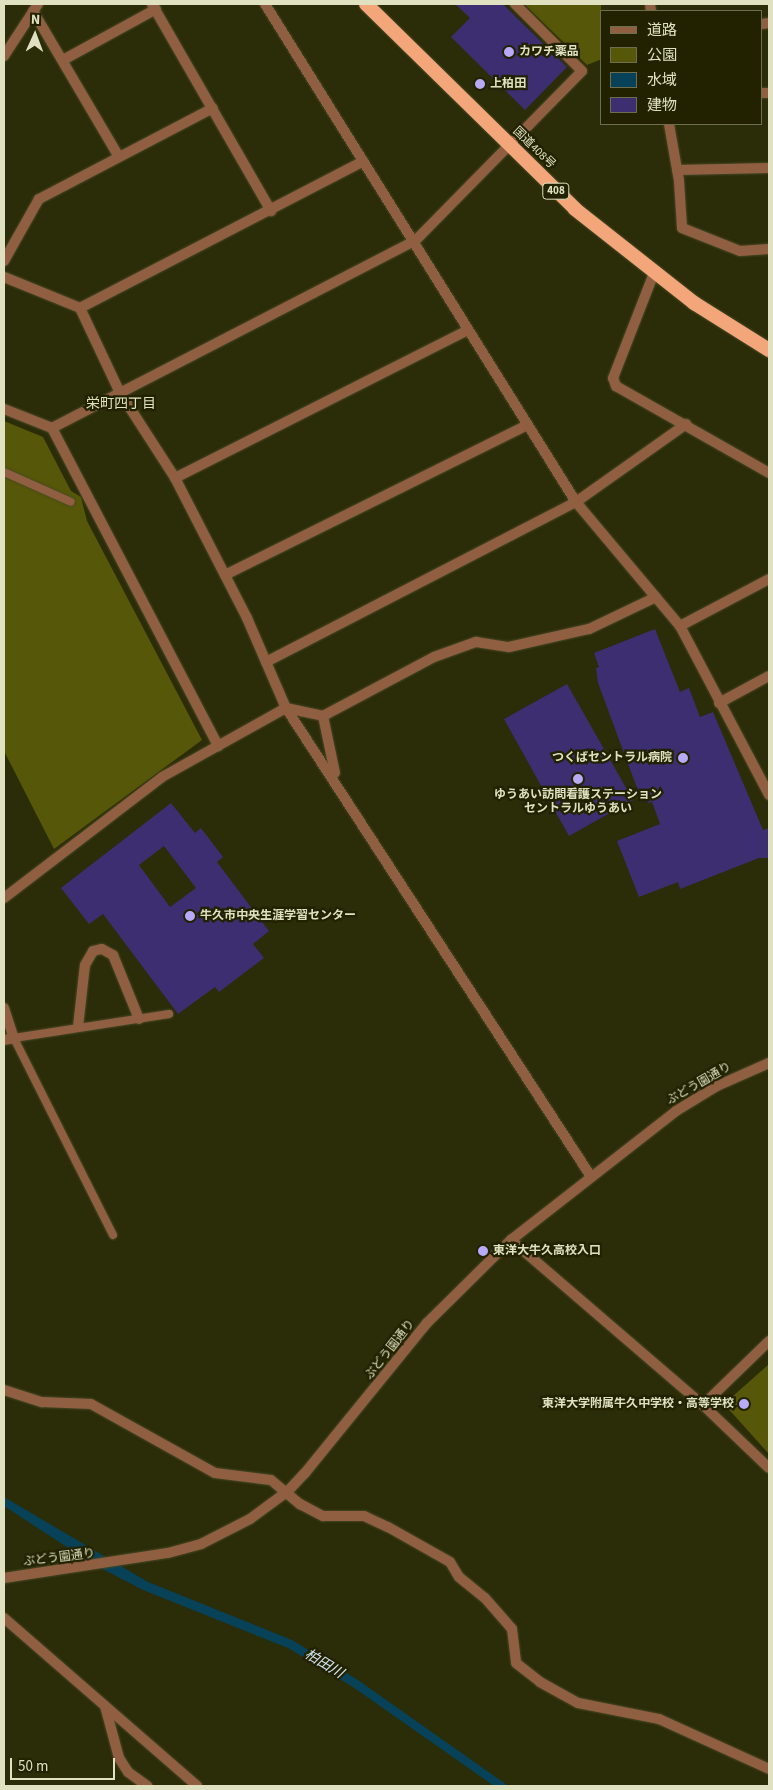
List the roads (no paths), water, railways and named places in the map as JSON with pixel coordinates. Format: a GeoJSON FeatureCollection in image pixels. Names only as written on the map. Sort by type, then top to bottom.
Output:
{"type":"FeatureCollection","features":[{"type":"Feature","properties":{"kind":"highway","name":"国道408号"},"geometry":{"type":"LineString","coordinates":[[366,4],[575,209],[654,273],[769,350]]}},
{"type":"Feature","properties":{"kind":"street"},"geometry":{"type":"LineString","coordinates":[[264,4],[415,241],[468,330],[576,502],[680,626],[769,795]]}},
{"type":"Feature","properties":{"kind":"street"},"geometry":{"type":"LineString","coordinates":[[52,428],[119,390],[415,241],[508,144],[582,71],[515,4]]}},
{"type":"Feature","properties":{"kind":"street"},"geometry":{"type":"LineString","coordinates":[[4,56],[36,7],[63,60],[119,157]]}},
{"type":"Feature","properties":{"kind":"street"},"geometry":{"type":"LineString","coordinates":[[63,60],[154,7],[271,211]]}},
{"type":"Feature","properties":{"kind":"street"},"geometry":{"type":"LineString","coordinates":[[4,262],[39,200],[213,108]]}},
{"type":"Feature","properties":{"kind":"street"},"geometry":{"type":"LineString","coordinates":[[669,125],[677,170],[682,228],[740,251],[769,249]]}},
{"type":"Feature","properties":{"kind":"street"},"geometry":{"type":"LineString","coordinates":[[80,308],[271,211],[363,161]]}},
{"type":"Feature","properties":{"kind":"street"},"geometry":{"type":"LineString","coordinates":[[677,170],[769,168]]}},
{"type":"Feature","properties":{"kind":"street"},"geometry":{"type":"LineString","coordinates":[[654,273],[613,378],[616,386],[686,424],[769,473]]}},
{"type":"Feature","properties":{"kind":"street"},"geometry":{"type":"LineString","coordinates":[[4,277],[80,308],[119,390],[175,478],[225,575],[286,708],[336,779],[590,1175]]}},
{"type":"Feature","properties":{"kind":"street"},"geometry":{"type":"LineString","coordinates":[[175,478],[468,330]]}},
{"type":"Feature","properties":{"kind":"street"},"geometry":{"type":"LineString","coordinates":[[4,409],[52,428],[218,746]]}},
{"type":"Feature","properties":{"kind":"street"},"geometry":{"type":"LineString","coordinates":[[266,662],[576,502],[686,424]]}},
{"type":"Feature","properties":{"kind":"street"},"geometry":{"type":"LineString","coordinates":[[225,575],[527,425]]}},
{"type":"Feature","properties":{"kind":"street"},"geometry":{"type":"LineString","coordinates":[[680,626],[769,578]]}},
{"type":"Feature","properties":{"kind":"street"},"geometry":{"type":"LineString","coordinates":[[4,898],[162,777],[286,708],[323,716],[442,654],[476,642],[509,647],[589,629],[656,597]]}},
{"type":"Feature","properties":{"kind":"street"},"geometry":{"type":"LineString","coordinates":[[719,703],[769,676]]}},
{"type":"Feature","properties":{"kind":"street"},"geometry":{"type":"LineString","coordinates":[[323,716],[336,779]]}},
{"type":"Feature","properties":{"kind":"street"},"geometry":{"type":"LineString","coordinates":[[78,1027],[85,965],[93,951],[102,949],[112,955],[139,1018]]}},
{"type":"Feature","properties":{"kind":"street"},"geometry":{"type":"LineString","coordinates":[[4,1008],[9,1039]]}},
{"type":"Feature","properties":{"kind":"street","name":"ぶどう園通り"},"geometry":{"type":"LineString","coordinates":[[4,1578],[129,1562],[200,1544],[250,1519],[288,1491],[344,1429],[427,1323],[510,1240],[590,1175],[676,1111],[717,1086],[769,1062]]}},
{"type":"Feature","properties":{"kind":"street"},"geometry":{"type":"LineString","coordinates":[[510,1240],[704,1405],[769,1468]]}},
{"type":"Feature","properties":{"kind":"street"},"geometry":{"type":"LineString","coordinates":[[704,1405],[769,1340]]}},
{"type":"Feature","properties":{"kind":"street"},"geometry":{"type":"LineString","coordinates":[[4,1390],[42,1402],[91,1404],[215,1473],[271,1480],[288,1491],[300,1504],[323,1516],[364,1516],[450,1562],[459,1577],[485,1598],[512,1629],[516,1662],[540,1682],[578,1703],[659,1719],[769,1769]]}},
{"type":"Feature","properties":{"kind":"street"},"geometry":{"type":"LineString","coordinates":[[4,1618],[197,1786]]}},
{"type":"Feature","properties":{"kind":"street"},"geometry":{"type":"LineString","coordinates":[[105,1705],[119,1758],[128,1772],[147,1786]]}},
{"type":"Feature","properties":{"kind":"lane"},"geometry":{"type":"LineString","coordinates":[[4,472],[71,502]]}},
{"type":"Feature","properties":{"kind":"lane"},"geometry":{"type":"LineString","coordinates":[[113,1235],[9,1039],[169,1014]]}},
{"type":"Feature","properties":{"kind":"water","name":"柏田川"},"geometry":{"type":"Polygon","coordinates":[[[4,1497],[148,1582],[292,1640],[358,1680],[507,1785],[494,1786],[353,1687],[288,1648],[143,1590],[93,1564],[4,1506],[4,1497]]]}},
{"type":"Feature","properties":{"kind":"place","name":"カワチ薬品"},"geometry":{"type":"Point","coordinates":[509,52]}},
{"type":"Feature","properties":{"kind":"place","name":"上柏田"},"geometry":{"type":"Point","coordinates":[480,84]}},
{"type":"Feature","properties":{"kind":"place","name":"つくばセントラル病院"},"geometry":{"type":"Point","coordinates":[683,758]}},
{"type":"Feature","properties":{"kind":"place","name":"ゆうあい訪問看護ステーション セントラルゆうあい"},"geometry":{"type":"Point","coordinates":[578,779]}},
{"type":"Feature","properties":{"kind":"place","name":"牛久市中央生涯学習センター"},"geometry":{"type":"Point","coordinates":[190,916]}},
{"type":"Feature","properties":{"kind":"place","name":"東洋大牛久高校入口"},"geometry":{"type":"Point","coordinates":[483,1251]}},
{"type":"Feature","properties":{"kind":"place","name":"東洋大学附属牛久中学校・高等学校"},"geometry":{"type":"Point","coordinates":[744,1404]}},
{"type":"Feature","properties":{"kind":"district","name":"栄町四丁目"},"geometry":{"type":"Point","coordinates":[121,404]}}]}
